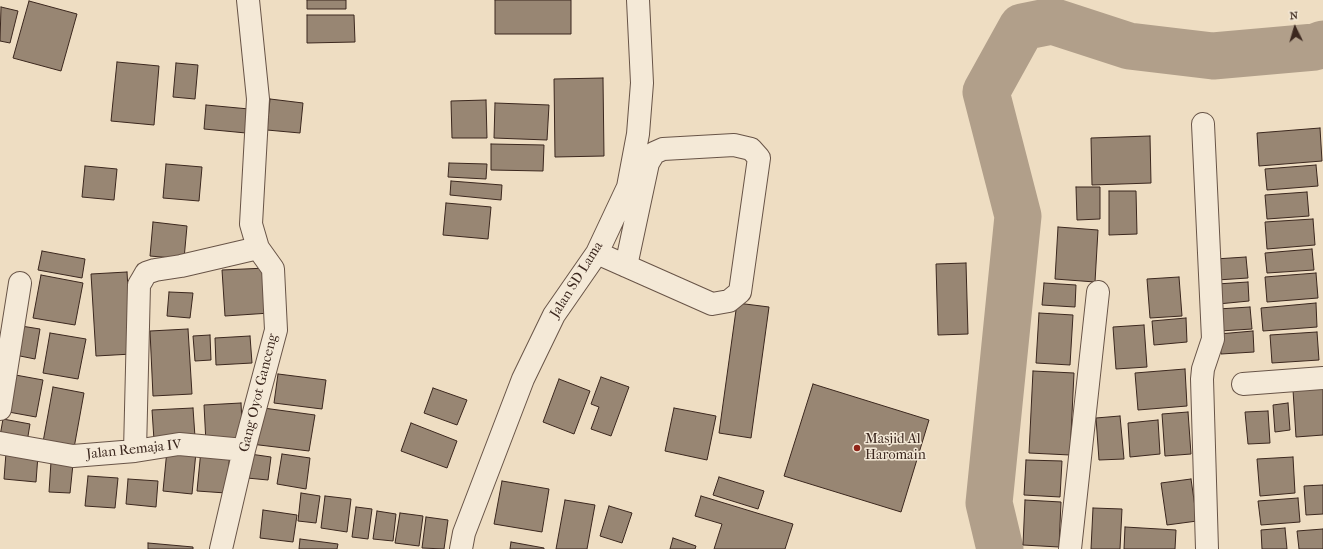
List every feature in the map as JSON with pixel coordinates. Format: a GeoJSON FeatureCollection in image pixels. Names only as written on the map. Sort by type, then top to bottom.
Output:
{"type":"FeatureCollection","features":[{"type":"Feature","properties":{"kind":"street","name":"Gang Oyot Ganceng"},"geometry":{"type":"LineString","coordinates":[[221,549],[244,450],[276,330],[273,268],[258,248],[251,224],[258,99],[248,0]]}},
{"type":"Feature","properties":{"kind":"street","name":"Jalan SD Lama"},"geometry":{"type":"LineString","coordinates":[[461,549],[464,533],[523,379],[554,315],[597,253],[628,187],[638,134],[642,83],[638,0]]}},
{"type":"Feature","properties":{"kind":"street"},"geometry":{"type":"LineString","coordinates":[[1203,124],[1213,339],[1203,369],[1202,379],[1208,549]]}},
{"type":"Feature","properties":{"kind":"street"},"geometry":{"type":"LineString","coordinates":[[597,253],[626,266],[712,304],[729,301],[740,292],[759,158],[751,149],[734,144],[663,149],[654,153],[648,163],[626,266]]}},
{"type":"Feature","properties":{"kind":"street"},"geometry":{"type":"LineString","coordinates":[[135,451],[139,285],[142,280],[146,274],[155,270],[181,266],[258,248]]}},
{"type":"Feature","properties":{"kind":"street"},"geometry":{"type":"LineString","coordinates":[[0,410],[20,283]]}},
{"type":"Feature","properties":{"kind":"street"},"geometry":{"type":"LineString","coordinates":[[1070,549],[1098,292]]}},
{"type":"Feature","properties":{"kind":"street"},"geometry":{"type":"LineString","coordinates":[[1243,384],[1323,378]]}},
{"type":"Feature","properties":{"kind":"street","name":"Jalan Remaja IV"},"geometry":{"type":"LineString","coordinates":[[0,443],[73,456],[135,451],[179,444],[244,450]]}},
{"type":"Feature","properties":{"kind":"building"},"geometry":{"type":"Polygon","coordinates":[[[307,0],[346,0],[346,9],[307,9],[307,0]]]}},
{"type":"Feature","properties":{"kind":"building"},"geometry":{"type":"Polygon","coordinates":[[[495,0],[571,0],[571,34],[495,34],[495,0]]]}},
{"type":"Feature","properties":{"kind":"building"},"geometry":{"type":"Polygon","coordinates":[[[29,1],[77,14],[61,71],[13,58],[29,1]]]}},
{"type":"Feature","properties":{"kind":"building"},"geometry":{"type":"Polygon","coordinates":[[[1,7],[18,11],[10,43],[0,41],[1,7]]]}},
{"type":"Feature","properties":{"kind":"building"},"geometry":{"type":"Polygon","coordinates":[[[307,15],[354,15],[355,42],[307,43],[307,15]]]}},
{"type":"Feature","properties":{"kind":"building"},"geometry":{"type":"Polygon","coordinates":[[[117,62],[159,66],[154,125],[111,121],[117,62]]]}},
{"type":"Feature","properties":{"kind":"building"},"geometry":{"type":"Polygon","coordinates":[[[176,63],[198,65],[195,99],[173,97],[176,63]]]}},
{"type":"Feature","properties":{"kind":"building"},"geometry":{"type":"Polygon","coordinates":[[[603,78],[604,156],[555,157],[554,79],[603,78]]]}},
{"type":"Feature","properties":{"kind":"building"},"geometry":{"type":"Polygon","coordinates":[[[270,99],[303,103],[300,133],[267,130],[270,99]]]}},
{"type":"Feature","properties":{"kind":"building"},"geometry":{"type":"Polygon","coordinates":[[[486,100],[487,138],[452,138],[451,101],[486,100]]]}},
{"type":"Feature","properties":{"kind":"building"},"geometry":{"type":"Polygon","coordinates":[[[495,103],[549,105],[547,140],[494,138],[495,103]]]}},
{"type":"Feature","properties":{"kind":"building"},"geometry":{"type":"Polygon","coordinates":[[[206,105],[249,109],[246,133],[204,129],[206,105]]]}},
{"type":"Feature","properties":{"kind":"building"},"geometry":{"type":"Polygon","coordinates":[[[1320,128],[1322,161],[1259,166],[1257,133],[1320,128]]]}},
{"type":"Feature","properties":{"kind":"building"},"geometry":{"type":"Polygon","coordinates":[[[1150,136],[1151,183],[1092,185],[1091,138],[1150,136]]]}},
{"type":"Feature","properties":{"kind":"building"},"geometry":{"type":"Polygon","coordinates":[[[491,144],[544,145],[543,171],[491,170],[491,144]]]}},
{"type":"Feature","properties":{"kind":"building"},"geometry":{"type":"Polygon","coordinates":[[[449,163],[487,164],[486,179],[448,177],[449,163]]]}},
{"type":"Feature","properties":{"kind":"building"},"geometry":{"type":"Polygon","coordinates":[[[166,164],[202,167],[199,201],[163,198],[166,164]]]}},
{"type":"Feature","properties":{"kind":"building"},"geometry":{"type":"Polygon","coordinates":[[[1316,165],[1318,186],[1267,190],[1265,169],[1316,165]]]}},
{"type":"Feature","properties":{"kind":"building"},"geometry":{"type":"Polygon","coordinates":[[[85,166],[117,169],[114,200],[82,197],[85,166]]]}},
{"type":"Feature","properties":{"kind":"building"},"geometry":{"type":"Polygon","coordinates":[[[451,181],[502,185],[501,200],[450,195],[451,181]]]}},
{"type":"Feature","properties":{"kind":"building"},"geometry":{"type":"Polygon","coordinates":[[[1076,187],[1100,187],[1100,219],[1077,220],[1076,187]]]}},
{"type":"Feature","properties":{"kind":"building"},"geometry":{"type":"Polygon","coordinates":[[[1109,191],[1136,191],[1137,234],[1109,235],[1109,191]]]}},
{"type":"Feature","properties":{"kind":"building"},"geometry":{"type":"Polygon","coordinates":[[[1307,192],[1309,216],[1267,219],[1265,195],[1307,192]]]}},
{"type":"Feature","properties":{"kind":"building"},"geometry":{"type":"Polygon","coordinates":[[[446,203],[491,207],[488,239],[443,235],[446,203]]]}},
{"type":"Feature","properties":{"kind":"building"},"geometry":{"type":"Polygon","coordinates":[[[1313,219],[1315,245],[1267,249],[1265,222],[1313,219]]]}},
{"type":"Feature","properties":{"kind":"building"},"geometry":{"type":"Polygon","coordinates":[[[153,222],[187,226],[184,259],[150,256],[153,222]]]}},
{"type":"Feature","properties":{"kind":"building"},"geometry":{"type":"Polygon","coordinates":[[[1058,227],[1098,230],[1095,282],[1055,279],[1058,227]]]}},
{"type":"Feature","properties":{"kind":"building"},"geometry":{"type":"Polygon","coordinates":[[[1312,249],[1314,270],[1267,273],[1265,253],[1312,249]]]}},
{"type":"Feature","properties":{"kind":"building"},"geometry":{"type":"Polygon","coordinates":[[[42,251],[85,259],[82,278],[38,270],[42,251]]]}},
{"type":"Feature","properties":{"kind":"building"},"geometry":{"type":"Polygon","coordinates":[[[1246,257],[1248,278],[1217,280],[1215,259],[1246,257]]]}},
{"type":"Feature","properties":{"kind":"building"},"geometry":{"type":"Polygon","coordinates":[[[966,263],[968,334],[938,335],[936,264],[966,263]]]}},
{"type":"Feature","properties":{"kind":"building"},"geometry":{"type":"Polygon","coordinates":[[[267,268],[270,313],[225,316],[222,270],[267,268]]]}},
{"type":"Feature","properties":{"kind":"building"},"geometry":{"type":"Polygon","coordinates":[[[127,272],[132,354],[96,356],[91,274],[127,272]]]}},
{"type":"Feature","properties":{"kind":"building"},"geometry":{"type":"Polygon","coordinates":[[[1316,273],[1318,298],[1267,302],[1265,277],[1316,273]]]}},
{"type":"Feature","properties":{"kind":"building"},"geometry":{"type":"Polygon","coordinates":[[[41,275],[83,283],[75,325],[33,318],[41,275]]]}},
{"type":"Feature","properties":{"kind":"building"},"geometry":{"type":"Polygon","coordinates":[[[1179,277],[1182,316],[1150,318],[1147,279],[1179,277]]]}},
{"type":"Feature","properties":{"kind":"building"},"geometry":{"type":"Polygon","coordinates":[[[1248,282],[1249,301],[1218,304],[1217,284],[1248,282]]]}},
{"type":"Feature","properties":{"kind":"building"},"geometry":{"type":"Polygon","coordinates":[[[1044,283],[1076,285],[1075,307],[1042,305],[1044,283]]]}},
{"type":"Feature","properties":{"kind":"building"},"geometry":{"type":"Polygon","coordinates":[[[169,292],[193,293],[190,318],[167,316],[169,292]]]}},
{"type":"Feature","properties":{"kind":"building"},"geometry":{"type":"Polygon","coordinates":[[[737,303],[769,307],[751,438],[719,433],[737,303]]]}},
{"type":"Feature","properties":{"kind":"building"},"geometry":{"type":"Polygon","coordinates":[[[1316,303],[1317,327],[1263,331],[1261,308],[1316,303]]]}},
{"type":"Feature","properties":{"kind":"building"},"geometry":{"type":"Polygon","coordinates":[[[1250,307],[1252,329],[1220,331],[1218,309],[1250,307]]]}},
{"type":"Feature","properties":{"kind":"building"},"geometry":{"type":"Polygon","coordinates":[[[1039,313],[1073,315],[1070,365],[1036,363],[1039,313]]]}},
{"type":"Feature","properties":{"kind":"building"},"geometry":{"type":"Polygon","coordinates":[[[1186,318],[1187,342],[1154,345],[1152,321],[1186,318]]]}},
{"type":"Feature","properties":{"kind":"building"},"geometry":{"type":"Polygon","coordinates":[[[15,325],[40,329],[35,359],[10,354],[15,325]]]}},
{"type":"Feature","properties":{"kind":"building"},"geometry":{"type":"Polygon","coordinates":[[[1144,325],[1147,367],[1116,369],[1113,327],[1144,325]]]}},
{"type":"Feature","properties":{"kind":"building"},"geometry":{"type":"Polygon","coordinates":[[[188,329],[192,394],[153,396],[150,331],[188,329]]]}},
{"type":"Feature","properties":{"kind":"building"},"geometry":{"type":"Polygon","coordinates":[[[1253,331],[1254,352],[1221,354],[1219,334],[1253,331]]]}},
{"type":"Feature","properties":{"kind":"building"},"geometry":{"type":"Polygon","coordinates":[[[1317,332],[1319,360],[1272,363],[1270,335],[1317,332]]]}},
{"type":"Feature","properties":{"kind":"building"},"geometry":{"type":"Polygon","coordinates":[[[50,333],[86,339],[78,379],[43,373],[50,333]]]}},
{"type":"Feature","properties":{"kind":"building"},"geometry":{"type":"Polygon","coordinates":[[[210,335],[211,360],[195,361],[193,336],[210,335]]]}},
{"type":"Feature","properties":{"kind":"building"},"geometry":{"type":"Polygon","coordinates":[[[250,336],[252,363],[216,365],[215,338],[250,336]]]}},
{"type":"Feature","properties":{"kind":"building"},"geometry":{"type":"Polygon","coordinates":[[[1185,369],[1187,406],[1138,410],[1135,373],[1185,369]]]}},
{"type":"Feature","properties":{"kind":"building"},"geometry":{"type":"Polygon","coordinates":[[[1033,371],[1074,373],[1070,455],[1029,453],[1033,371]]]}},
{"type":"Feature","properties":{"kind":"building"},"geometry":{"type":"Polygon","coordinates":[[[10,374],[43,380],[36,417],[3,411],[10,374]]]}},
{"type":"Feature","properties":{"kind":"building"},"geometry":{"type":"Polygon","coordinates":[[[278,374],[326,380],[322,409],[274,403],[278,374]]]}},
{"type":"Feature","properties":{"kind":"building"},"geometry":{"type":"Polygon","coordinates":[[[601,377],[629,387],[611,436],[591,429],[599,407],[591,404],[601,377]]]}},
{"type":"Feature","properties":{"kind":"building"},"geometry":{"type":"Polygon","coordinates":[[[559,379],[590,391],[574,434],[543,422],[559,379]]]}},
{"type":"Feature","properties":{"kind":"building","name":"Masjid Al Haromain"},"geometry":{"type":"Polygon","coordinates":[[[813,384],[929,420],[901,512],[784,476],[813,384]]]}},
{"type":"Feature","properties":{"kind":"building"},"geometry":{"type":"Polygon","coordinates":[[[53,387],[84,393],[74,448],[43,442],[53,387]]]}},
{"type":"Feature","properties":{"kind":"building"},"geometry":{"type":"Polygon","coordinates":[[[1323,387],[1323,435],[1296,437],[1293,390],[1323,387]]]}},
{"type":"Feature","properties":{"kind":"building"},"geometry":{"type":"Polygon","coordinates":[[[433,388],[467,400],[457,425],[424,413],[433,388]]]}},
{"type":"Feature","properties":{"kind":"building"},"geometry":{"type":"Polygon","coordinates":[[[241,403],[243,441],[206,443],[204,405],[241,403]]]}},
{"type":"Feature","properties":{"kind":"building"},"geometry":{"type":"Polygon","coordinates":[[[1288,403],[1290,430],[1275,432],[1273,405],[1288,403]]]}},
{"type":"Feature","properties":{"kind":"building"},"geometry":{"type":"Polygon","coordinates":[[[256,407],[315,415],[309,451],[251,444],[256,407]]]}},
{"type":"Feature","properties":{"kind":"building"},"geometry":{"type":"Polygon","coordinates":[[[193,408],[195,437],[154,440],[152,410],[193,408]]]}},
{"type":"Feature","properties":{"kind":"building"},"geometry":{"type":"Polygon","coordinates":[[[674,408],[716,416],[707,460],[665,451],[674,408]]]}},
{"type":"Feature","properties":{"kind":"building"},"geometry":{"type":"Polygon","coordinates":[[[1268,411],[1270,443],[1248,444],[1245,412],[1268,411]]]}},
{"type":"Feature","properties":{"kind":"building"},"geometry":{"type":"Polygon","coordinates":[[[1188,412],[1191,454],[1165,456],[1162,414],[1188,412]]]}},
{"type":"Feature","properties":{"kind":"building"},"geometry":{"type":"Polygon","coordinates":[[[1120,416],[1124,459],[1099,460],[1096,418],[1120,416]]]}},
{"type":"Feature","properties":{"kind":"building"},"geometry":{"type":"Polygon","coordinates":[[[3,419],[30,424],[27,442],[0,436],[3,419]]]}},
{"type":"Feature","properties":{"kind":"building"},"geometry":{"type":"Polygon","coordinates":[[[1158,420],[1160,454],[1130,457],[1128,423],[1158,420]]]}},
{"type":"Feature","properties":{"kind":"building"},"geometry":{"type":"Polygon","coordinates":[[[411,423],[457,441],[447,468],[401,451],[411,423]]]}},
{"type":"Feature","properties":{"kind":"building"},"geometry":{"type":"Polygon","coordinates":[[[167,450],[196,452],[192,494],[163,491],[167,450]]]}},
{"type":"Feature","properties":{"kind":"building"},"geometry":{"type":"Polygon","coordinates":[[[201,450],[230,453],[226,493],[197,491],[201,450]]]}},
{"type":"Feature","properties":{"kind":"building"},"geometry":{"type":"Polygon","coordinates":[[[6,453],[38,455],[36,482],[4,479],[6,453]]]}},
{"type":"Feature","properties":{"kind":"building"},"geometry":{"type":"Polygon","coordinates":[[[250,454],[271,457],[268,480],[247,478],[250,454]]]}},
{"type":"Feature","properties":{"kind":"building"},"geometry":{"type":"Polygon","coordinates":[[[282,454],[310,458],[306,489],[277,484],[282,454]]]}},
{"type":"Feature","properties":{"kind":"building"},"geometry":{"type":"Polygon","coordinates":[[[1293,457],[1295,493],[1260,496],[1257,459],[1293,457]]]}},
{"type":"Feature","properties":{"kind":"building"},"geometry":{"type":"Polygon","coordinates":[[[1026,460],[1062,461],[1060,497],[1024,495],[1026,460]]]}},
{"type":"Feature","properties":{"kind":"building"},"geometry":{"type":"Polygon","coordinates":[[[51,462],[73,464],[70,493],[49,492],[51,462]]]}},
{"type":"Feature","properties":{"kind":"building"},"geometry":{"type":"Polygon","coordinates":[[[88,476],[118,478],[115,508],[85,506],[88,476]]]}},
{"type":"Feature","properties":{"kind":"building"},"geometry":{"type":"Polygon","coordinates":[[[719,477],[764,491],[758,509],[713,495],[719,477]]]}},
{"type":"Feature","properties":{"kind":"building"},"geometry":{"type":"Polygon","coordinates":[[[128,479],[158,481],[156,507],[126,504],[128,479]]]}},
{"type":"Feature","properties":{"kind":"building"},"geometry":{"type":"Polygon","coordinates":[[[1191,479],[1197,521],[1167,525],[1161,483],[1191,479]]]}},
{"type":"Feature","properties":{"kind":"building"},"geometry":{"type":"Polygon","coordinates":[[[502,481],[549,489],[542,532],[494,524],[502,481]]]}},
{"type":"Feature","properties":{"kind":"building"},"geometry":{"type":"Polygon","coordinates":[[[1323,485],[1323,514],[1306,515],[1304,486],[1323,485]]]}},
{"type":"Feature","properties":{"kind":"building"},"geometry":{"type":"Polygon","coordinates":[[[301,493],[320,496],[316,523],[298,521],[301,493]]]}},
{"type":"Feature","properties":{"kind":"building"},"geometry":{"type":"Polygon","coordinates":[[[325,496],[351,499],[347,532],[321,528],[325,496]]]}},
{"type":"Feature","properties":{"kind":"building"},"geometry":{"type":"Polygon","coordinates":[[[701,496],[793,524],[785,549],[714,549],[722,524],[695,516],[701,496]]]}},
{"type":"Feature","properties":{"kind":"building"},"geometry":{"type":"Polygon","coordinates":[[[1298,498],[1300,522],[1261,525],[1258,501],[1298,498]]]}},
{"type":"Feature","properties":{"kind":"building"},"geometry":{"type":"Polygon","coordinates":[[[565,500],[595,505],[587,549],[556,549],[565,500]]]}},
{"type":"Feature","properties":{"kind":"building"},"geometry":{"type":"Polygon","coordinates":[[[1025,500],[1061,502],[1059,547],[1023,545],[1025,500]]]}},
{"type":"Feature","properties":{"kind":"building"},"geometry":{"type":"Polygon","coordinates":[[[609,506],[632,513],[622,543],[600,536],[609,506]]]}},
{"type":"Feature","properties":{"kind":"building"},"geometry":{"type":"Polygon","coordinates":[[[356,507],[372,509],[368,539],[352,537],[356,507]]]}},
{"type":"Feature","properties":{"kind":"building"},"geometry":{"type":"Polygon","coordinates":[[[1093,508],[1122,509],[1120,549],[1091,549],[1093,508]]]}},
{"type":"Feature","properties":{"kind":"building"},"geometry":{"type":"Polygon","coordinates":[[[263,510],[297,515],[293,542],[260,538],[263,510]]]}},
{"type":"Feature","properties":{"kind":"building"},"geometry":{"type":"Polygon","coordinates":[[[377,511],[396,514],[393,541],[373,539],[377,511]]]}},
{"type":"Feature","properties":{"kind":"building"},"geometry":{"type":"Polygon","coordinates":[[[400,513],[423,516],[419,546],[395,543],[400,513]]]}},
{"type":"Feature","properties":{"kind":"building"},"geometry":{"type":"Polygon","coordinates":[[[426,517],[448,520],[444,549],[422,548],[426,517]]]}},
{"type":"Feature","properties":{"kind":"building"},"geometry":{"type":"Polygon","coordinates":[[[1125,527],[1176,530],[1175,549],[1124,549],[1125,527]]]}},
{"type":"Feature","properties":{"kind":"building"},"geometry":{"type":"Polygon","coordinates":[[[1285,528],[1287,549],[1262,549],[1261,530],[1285,528]]]}},
{"type":"Feature","properties":{"kind":"building"},"geometry":{"type":"Polygon","coordinates":[[[1323,529],[1323,549],[1299,549],[1297,531],[1323,529]]]}},
{"type":"Feature","properties":{"kind":"building"},"geometry":{"type":"Polygon","coordinates":[[[673,538],[696,546],[695,549],[670,549],[673,538]]]}},
{"type":"Feature","properties":{"kind":"building"},"geometry":{"type":"Polygon","coordinates":[[[300,539],[338,544],[337,549],[299,549],[300,539]]]}},
{"type":"Feature","properties":{"kind":"building"},"geometry":{"type":"Polygon","coordinates":[[[511,542],[544,548],[544,549],[510,549],[511,542]]]}},
{"type":"Feature","properties":{"kind":"building"},"geometry":{"type":"Polygon","coordinates":[[[148,543],[193,547],[193,549],[148,549],[148,543]]]}},
{"type":"Feature","properties":{"kind":"waterway"},"geometry":{"type":"LineString","coordinates":[[1000,549],[989,503],[1018,216],[986,92],[1022,27],[1052,21],[1129,46],[1213,56],[1315,47],[1323,44]]}},
{"type":"Feature","properties":{"kind":"place","name":"Masjid Al Haromain"},"geometry":{"type":"Point","coordinates":[857,448]}}]}
